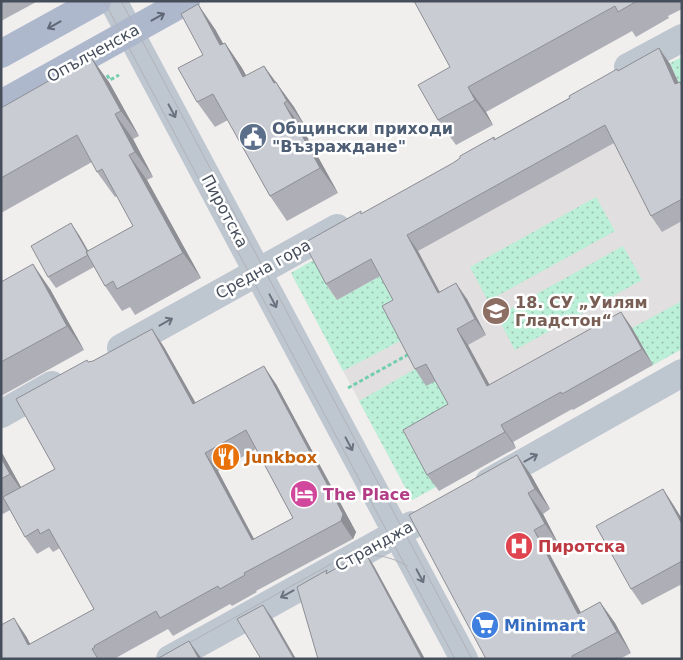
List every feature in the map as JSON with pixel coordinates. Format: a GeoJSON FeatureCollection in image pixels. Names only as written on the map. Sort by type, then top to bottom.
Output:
{"type":"FeatureCollection","features":[{"type":"Feature","properties":{"kind":"main road"},"geometry":{"type":"LineString","coordinates":[[2,52],[97,1]]}},
{"type":"Feature","properties":{"kind":"main road","name":"Опълченска"},"geometry":{"type":"LineString","coordinates":[[1,104],[186,1]]}},
{"type":"Feature","properties":{"kind":"street","name":"Пиротска"},"geometry":{"type":"LineString","coordinates":[[113,1],[464,659]]}},
{"type":"Feature","properties":{"kind":"street"},"geometry":{"type":"LineString","coordinates":[[610,78],[682,38]]}},
{"type":"Feature","properties":{"kind":"street","name":"Средна гора"},"geometry":{"type":"LineString","coordinates":[[96,361],[359,216]]}},
{"type":"Feature","properties":{"kind":"street"},"geometry":{"type":"LineString","coordinates":[[464,496],[682,373]]}},
{"type":"Feature","properties":{"kind":"street"},"geometry":{"type":"LineString","coordinates":[[1,414],[70,376]]}},
{"type":"Feature","properties":{"kind":"street","name":"Странджа"},"geometry":{"type":"LineString","coordinates":[[170,659],[430,515]]}},
{"type":"Feature","properties":{"kind":"path"},"geometry":{"type":"LineString","coordinates":[[345,390],[411,353]]}},
{"type":"Feature","properties":{"kind":"shaded area","name":"18. СУ „Уилям Гладстон“"},"geometry":{"type":"Polygon","coordinates":[[[682,57],[682,349],[466,468],[466,470],[412,500],[291,273],[682,57]]]}},
{"type":"Feature","properties":{"kind":"green space"},"geometry":{"type":"Polygon","coordinates":[[[682,57],[682,90],[670,63],[682,57]]]}},
{"type":"Feature","properties":{"kind":"green space"},"geometry":{"type":"Polygon","coordinates":[[[596,197],[615,231],[488,301],[470,267],[596,197]]]}},
{"type":"Feature","properties":{"kind":"green space"},"geometry":{"type":"Polygon","coordinates":[[[623,246],[642,280],[515,350],[497,316],[623,246]]]}},
{"type":"Feature","properties":{"kind":"green space"},"geometry":{"type":"Polygon","coordinates":[[[315,259],[329,289],[337,300],[382,275],[404,317],[402,340],[343,371],[291,273],[315,259]]]}},
{"type":"Feature","properties":{"kind":"green space"},"geometry":{"type":"Polygon","coordinates":[[[682,301],[682,349],[653,365],[632,328],[682,301]]]}},
{"type":"Feature","properties":{"kind":"green space"},"geometry":{"type":"Polygon","coordinates":[[[417,368],[438,380],[460,421],[436,487],[412,500],[359,401],[417,368]]]}},
{"type":"Feature","properties":{"kind":"building"},"geometry":{"type":"Polygon","coordinates":[[[414,1],[637,1],[618,12],[615,6],[468,87],[475,100],[438,120],[418,85],[450,67],[414,1]]]}},
{"type":"Feature","properties":{"kind":"building"},"geometry":{"type":"Polygon","coordinates":[[[198,4],[220,45],[225,43],[243,77],[264,66],[274,83],[276,82],[287,101],[284,103],[320,168],[270,196],[213,94],[197,102],[178,68],[203,55],[181,14],[198,4]]]}},
{"type":"Feature","properties":{"kind":"building"},"geometry":{"type":"Polygon","coordinates":[[[659,48],[675,84],[680,82],[682,86],[682,199],[651,216],[605,125],[407,235],[438,293],[456,283],[475,319],[457,329],[487,386],[621,312],[642,349],[562,394],[561,392],[501,425],[505,432],[427,475],[403,430],[448,404],[426,364],[415,369],[382,306],[393,300],[371,259],[326,284],[304,243],[361,211],[361,214],[453,163],[460,156],[494,137],[494,140],[570,98],[569,96],[617,69],[618,71],[659,48]]]}},
{"type":"Feature","properties":{"kind":"building"},"geometry":{"type":"Polygon","coordinates":[[[91,57],[121,111],[115,114],[135,152],[129,155],[183,253],[117,289],[113,281],[105,286],[86,252],[133,226],[102,169],[97,172],[77,135],[1,178],[1,108],[91,57]]]}},
{"type":"Feature","properties":{"kind":"building"},"geometry":{"type":"Polygon","coordinates":[[[71,223],[88,255],[48,277],[31,246],[71,223]]]}},
{"type":"Feature","properties":{"kind":"building"},"geometry":{"type":"Polygon","coordinates":[[[33,264],[67,326],[1,362],[1,282],[33,264]]]}},
{"type":"Feature","properties":{"kind":"building"},"geometry":{"type":"Polygon","coordinates":[[[152,329],[193,404],[264,366],[343,514],[341,521],[244,573],[245,575],[220,589],[218,586],[160,618],[156,611],[94,646],[92,649],[98,659],[1,659],[1,625],[14,618],[28,645],[94,609],[49,529],[40,534],[38,529],[25,537],[3,497],[55,469],[16,399],[87,360],[88,362],[152,329]],[[246,430],[205,453],[252,540],[293,518],[246,430]]]}},
{"type":"Feature","properties":{"kind":"building"},"geometry":{"type":"Polygon","coordinates":[[[517,455],[535,489],[528,493],[545,524],[534,530],[578,614],[600,602],[617,632],[572,656],[573,659],[486,659],[409,515],[517,455]]]}},
{"type":"Feature","properties":{"kind":"building"},"geometry":{"type":"Polygon","coordinates":[[[1,458],[10,474],[1,479],[1,458]]]}},
{"type":"Feature","properties":{"kind":"building"},"geometry":{"type":"Polygon","coordinates":[[[663,489],[682,524],[682,561],[631,589],[596,526],[663,489]]]}},
{"type":"Feature","properties":{"kind":"building"},"geometry":{"type":"Polygon","coordinates":[[[365,552],[422,659],[318,659],[297,587],[327,570],[326,574],[365,552]]]}},
{"type":"Feature","properties":{"kind":"building"},"geometry":{"type":"Polygon","coordinates":[[[263,605],[294,659],[261,659],[237,619],[263,605]]]}},
{"type":"Feature","properties":{"kind":"building"},"geometry":{"type":"Polygon","coordinates":[[[189,641],[199,659],[157,659],[189,641]]]}},
{"type":"Feature","properties":{"kind":"tram line"},"geometry":{"type":"LineString","coordinates":[[104,1],[455,659]]}},
{"type":"Feature","properties":{"kind":"tram line"},"geometry":{"type":"LineString","coordinates":[[121,1],[472,659]]}},
{"type":"Feature","properties":{"kind":"tram line"},"geometry":{"type":"LineString","coordinates":[[160,659],[340,559],[374,555],[383,556],[407,566]]}},
{"type":"Feature","properties":{"kind":"place","name":"Общински приходи \"Възраждане\""},"geometry":{"type":"Point","coordinates":[253,137]}},
{"type":"Feature","properties":{"kind":"place","name":"18. СУ „Уилям Гладстон“"},"geometry":{"type":"Point","coordinates":[496,311]}},
{"type":"Feature","properties":{"kind":"place","name":"Junkbox"},"geometry":{"type":"Point","coordinates":[226,457]}},
{"type":"Feature","properties":{"kind":"place","name":"The Place"},"geometry":{"type":"Point","coordinates":[304,494]}},
{"type":"Feature","properties":{"kind":"place","name":"Пиротска"},"geometry":{"type":"Point","coordinates":[519,546]}},
{"type":"Feature","properties":{"kind":"place","name":"Minimart"},"geometry":{"type":"Point","coordinates":[485,625]}}]}
